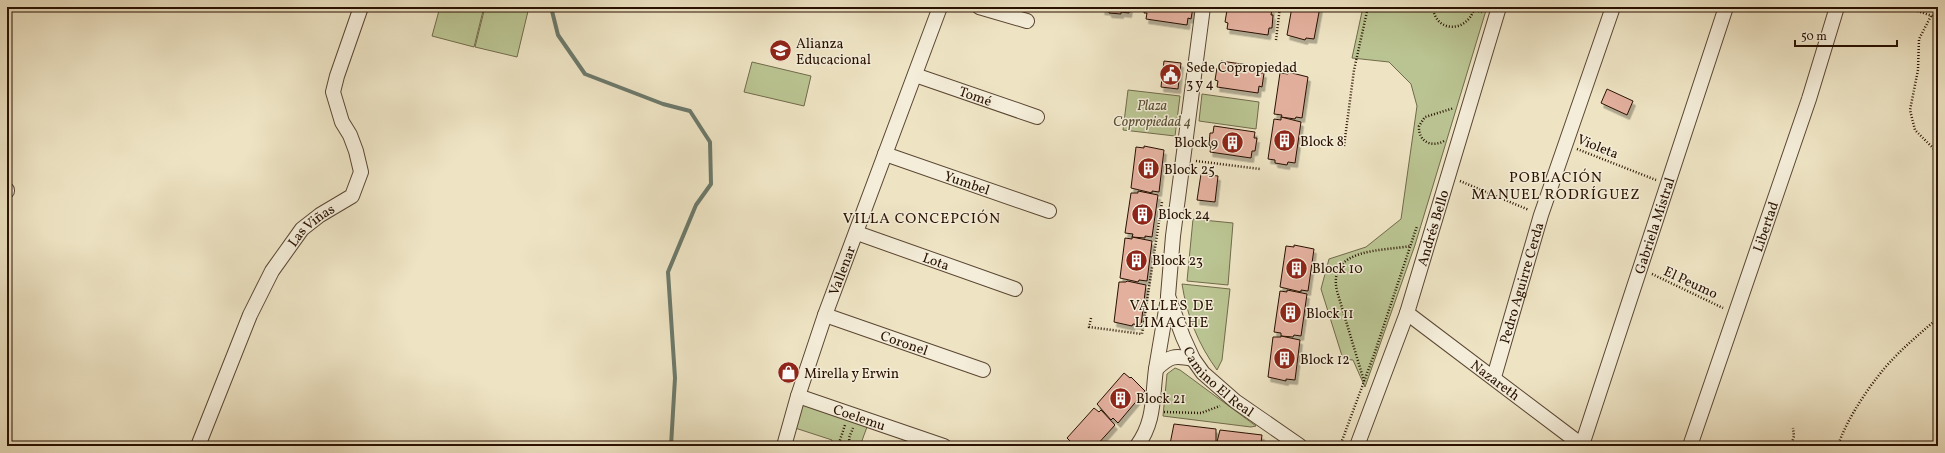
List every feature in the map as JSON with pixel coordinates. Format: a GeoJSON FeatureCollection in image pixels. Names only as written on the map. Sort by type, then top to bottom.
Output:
{"type":"FeatureCollection","features":[{"type":"Feature","properties":{"kind":"street","name":"Las Viñas"},"geometry":{"type":"LineString","coordinates":[[198,446],[250,316],[272,271],[302,229],[320,215],[352,196],[361,172],[356,151],[350,135],[342,122],[333,92],[361,7]]}},
{"type":"Feature","properties":{"kind":"street","name":"Vallenar"},"geometry":{"type":"LineString","coordinates":[[784,446],[798,396],[825,315],[940,7]]}},
{"type":"Feature","properties":{"kind":"street"},"geometry":{"type":"LineString","coordinates":[[979,7],[1027,21]]}},
{"type":"Feature","properties":{"kind":"street","name":"Camino El Real"},"geometry":{"type":"LineString","coordinates":[[1203,7],[1173,236],[1168,296],[1193,359],[1203,373],[1235,401],[1300,446]]}},
{"type":"Feature","properties":{"kind":"street","name":"Andrés Bello"},"geometry":{"type":"LineString","coordinates":[[1357,446],[1408,314],[1447,176],[1499,7]]}},
{"type":"Feature","properties":{"kind":"street","name":"Pedro Aguirre Cerda"},"geometry":{"type":"LineString","coordinates":[[1494,377],[1541,215],[1613,7]]}},
{"type":"Feature","properties":{"kind":"street","name":"Gabriela Mistral"},"geometry":{"type":"LineString","coordinates":[[1582,445],[1726,7]]}},
{"type":"Feature","properties":{"kind":"street","name":"Libertad"},"geometry":{"type":"LineString","coordinates":[[1690,446],[1809,99],[1838,7]]}},
{"type":"Feature","properties":{"kind":"street","name":"Tomé"},"geometry":{"type":"LineString","coordinates":[[914,75],[1037,117]]}},
{"type":"Feature","properties":{"kind":"street","name":"Yumbel"},"geometry":{"type":"LineString","coordinates":[[885,154],[1049,211]]}},
{"type":"Feature","properties":{"kind":"street","name":"Lota"},"geometry":{"type":"LineString","coordinates":[[857,232],[1015,289]]}},
{"type":"Feature","properties":{"kind":"street"},"geometry":{"type":"LineString","coordinates":[[1136,446],[1146,432],[1152,412],[1156,369],[1168,296]]}},
{"type":"Feature","properties":{"kind":"street","name":"Nazareth"},"geometry":{"type":"LineString","coordinates":[[1408,314],[1494,377],[1582,445]]}},
{"type":"Feature","properties":{"kind":"street","name":"Coronel"},"geometry":{"type":"LineString","coordinates":[[825,315],[983,370]]}},
{"type":"Feature","properties":{"kind":"street"},"geometry":{"type":"LineString","coordinates":[[1156,369],[1163,361],[1174,356],[1193,359]]}},
{"type":"Feature","properties":{"kind":"street","name":"Coelemu"},"geometry":{"type":"LineString","coordinates":[[798,396],[944,446]]}},
{"type":"Feature","properties":{"kind":"path"},"geometry":{"type":"LineString","coordinates":[[1276,40],[1280,7]]}},
{"type":"Feature","properties":{"kind":"path"},"geometry":{"type":"LineString","coordinates":[[1344,146],[1354,70],[1368,7]]}},
{"type":"Feature","properties":{"kind":"path"},"geometry":{"type":"LineString","coordinates":[[1434,7],[1439,21],[1454,27],[1465,24],[1469,20],[1474,9]]}},
{"type":"Feature","properties":{"kind":"path"},"geometry":{"type":"LineString","coordinates":[[1464,7],[1482,11],[1480,19]]}},
{"type":"Feature","properties":{"kind":"path"},"geometry":{"type":"LineString","coordinates":[[1906,7],[1938,18]]}},
{"type":"Feature","properties":{"kind":"path"},"geometry":{"type":"LineString","coordinates":[[1931,16],[1919,39],[1918,70],[1910,110],[1916,130],[1938,153]]}},
{"type":"Feature","properties":{"kind":"path"},"geometry":{"type":"LineString","coordinates":[[1452,114],[1456,100]]}},
{"type":"Feature","properties":{"kind":"path"},"geometry":{"type":"LineString","coordinates":[[1444,141],[1434,144],[1426,142],[1420,135],[1419,126],[1425,117],[1454,108]]}},
{"type":"Feature","properties":{"kind":"path"},"geometry":{"type":"LineString","coordinates":[[1442,148],[1446,134]]}},
{"type":"Feature","properties":{"kind":"path","name":"Violeta"},"geometry":{"type":"LineString","coordinates":[[1565,144],[1667,185]]}},
{"type":"Feature","properties":{"kind":"path"},"geometry":{"type":"LineString","coordinates":[[1194,161],[1260,169]]}},
{"type":"Feature","properties":{"kind":"path"},"geometry":{"type":"LineString","coordinates":[[1447,176],[1541,215]]}},
{"type":"Feature","properties":{"kind":"path"},"geometry":{"type":"LineString","coordinates":[[1091,318],[1089,328],[1142,334],[1159,218],[1164,195]]}},
{"type":"Feature","properties":{"kind":"path"},"geometry":{"type":"LineString","coordinates":[[1340,446],[1418,225]]}},
{"type":"Feature","properties":{"kind":"path"},"geometry":{"type":"LineString","coordinates":[[1364,381],[1335,284],[1338,270],[1345,261],[1355,255],[1411,246]]}},
{"type":"Feature","properties":{"kind":"path","name":"El Peumo"},"geometry":{"type":"LineString","coordinates":[[1640,268],[1734,314]]}},
{"type":"Feature","properties":{"kind":"path"},"geometry":{"type":"LineString","coordinates":[[1838,446],[1841,436],[1858,404],[1892,359],[1938,318]]}},
{"type":"Feature","properties":{"kind":"path"},"geometry":{"type":"LineString","coordinates":[[1152,412],[1201,413],[1235,401]]}},
{"type":"Feature","properties":{"kind":"path"},"geometry":{"type":"LineString","coordinates":[[838,446],[845,425]]}},
{"type":"Feature","properties":{"kind":"path"},"geometry":{"type":"LineString","coordinates":[[1791,446],[1794,436],[1793,428]]}},
{"type":"Feature","properties":{"kind":"green space"},"geometry":{"type":"Polygon","coordinates":[[[440,7],[484,7],[474,47],[432,36],[440,7]]]}},
{"type":"Feature","properties":{"kind":"green space"},"geometry":{"type":"Polygon","coordinates":[[[485,7],[529,7],[517,57],[475,47],[485,7]]]}},
{"type":"Feature","properties":{"kind":"green space"},"geometry":{"type":"Polygon","coordinates":[[[1363,7],[1487,7],[1415,245],[1365,387],[1353,360],[1343,359],[1321,289],[1329,259],[1366,247],[1401,219],[1417,106],[1411,84],[1389,62],[1352,58],[1363,7]]]}},
{"type":"Feature","properties":{"kind":"green space"},"geometry":{"type":"Polygon","coordinates":[[[752,62],[811,76],[804,106],[744,92],[752,62]]]}},
{"type":"Feature","properties":{"kind":"green space","name":"Plaza Copropiedad 4"},"geometry":{"type":"Polygon","coordinates":[[[1128,90],[1180,96],[1175,136],[1123,130],[1128,90]]]}},
{"type":"Feature","properties":{"kind":"green space"},"geometry":{"type":"Polygon","coordinates":[[[1202,94],[1259,102],[1256,129],[1199,121],[1202,94]]]}},
{"type":"Feature","properties":{"kind":"green space"},"geometry":{"type":"Polygon","coordinates":[[[1193,219],[1233,223],[1228,285],[1187,281],[1193,219]]]}},
{"type":"Feature","properties":{"kind":"green space"},"geometry":{"type":"Polygon","coordinates":[[[1182,284],[1230,289],[1222,360],[1217,370],[1204,350],[1194,329],[1182,284]]]}},
{"type":"Feature","properties":{"kind":"green space"},"geometry":{"type":"Polygon","coordinates":[[[1175,368],[1180,370],[1256,426],[1251,427],[1163,416],[1167,374],[1175,368]]]}},
{"type":"Feature","properties":{"kind":"green space"},"geometry":{"type":"Polygon","coordinates":[[[800,401],[867,427],[860,446],[830,446],[832,440],[792,427],[800,401]]]}},
{"type":"Feature","properties":{"kind":"building"},"geometry":{"type":"Polygon","coordinates":[[[1103,7],[1130,7],[1129,13],[1121,12],[1121,14],[1109,13],[1109,11],[1102,10],[1103,7]]]}},
{"type":"Feature","properties":{"kind":"building"},"geometry":{"type":"Polygon","coordinates":[[[1145,7],[1193,7],[1191,19],[1188,18],[1187,25],[1146,19],[1147,13],[1144,13],[1145,7]]]}},
{"type":"Feature","properties":{"kind":"building"},"geometry":{"type":"Polygon","coordinates":[[[1230,7],[1272,9],[1272,28],[1269,28],[1268,35],[1227,29],[1228,23],[1225,22],[1227,10],[1229,10],[1230,7]]]}},
{"type":"Feature","properties":{"kind":"building"},"geometry":{"type":"Polygon","coordinates":[[[1292,7],[1320,7],[1314,39],[1306,38],[1305,40],[1287,35],[1292,7]]]}},
{"type":"Feature","properties":{"kind":"building","name":"Sede Copropiedad 3 y 4"},"geometry":{"type":"Polygon","coordinates":[[[1164,61],[1181,63],[1178,89],[1161,87],[1164,61]]]}},
{"type":"Feature","properties":{"kind":"building"},"geometry":{"type":"Polygon","coordinates":[[[1221,61],[1262,67],[1261,73],[1264,73],[1262,87],[1259,86],[1258,93],[1217,87],[1218,81],[1215,80],[1217,68],[1220,68],[1221,61]]]}},
{"type":"Feature","properties":{"kind":"building"},"geometry":{"type":"Polygon","coordinates":[[[1288,72],[1308,77],[1302,118],[1296,117],[1295,119],[1281,117],[1282,115],[1274,114],[1280,73],[1288,74],[1288,72]]]}},
{"type":"Feature","properties":{"kind":"building"},"geometry":{"type":"Polygon","coordinates":[[[1607,89],[1633,101],[1627,115],[1601,103],[1607,89]]]}},
{"type":"Feature","properties":{"kind":"building","name":"Block 8"},"geometry":{"type":"Polygon","coordinates":[[[1281,117],[1301,122],[1295,163],[1288,162],[1287,165],[1275,163],[1275,160],[1268,159],[1274,119],[1281,120],[1281,117]]]}},
{"type":"Feature","properties":{"kind":"building","name":"Block 9"},"geometry":{"type":"Polygon","coordinates":[[[1214,126],[1255,132],[1254,138],[1257,138],[1255,151],[1252,151],[1251,158],[1210,152],[1210,133],[1213,133],[1214,126]]]}},
{"type":"Feature","properties":{"kind":"building","name":"Block 25"},"geometry":{"type":"Polygon","coordinates":[[[1144,146],[1164,150],[1159,192],[1152,191],[1152,193],[1131,188],[1136,147],[1144,148],[1144,146]]]}},
{"type":"Feature","properties":{"kind":"building"},"geometry":{"type":"Polygon","coordinates":[[[1201,174],[1218,176],[1215,202],[1197,200],[1201,174]]]}},
{"type":"Feature","properties":{"kind":"building","name":"Block 24"},"geometry":{"type":"Polygon","coordinates":[[[1138,191],[1158,195],[1152,237],[1132,237],[1133,234],[1125,233],[1131,193],[1138,193],[1138,191]]]}},
{"type":"Feature","properties":{"kind":"building","name":"Block 23"},"geometry":{"type":"Polygon","coordinates":[[[1132,237],[1152,241],[1147,281],[1139,280],[1138,282],[1120,278],[1125,238],[1132,239],[1132,237]]]}},
{"type":"Feature","properties":{"kind":"building","name":"Block 10"},"geometry":{"type":"Polygon","coordinates":[[[1294,245],[1314,249],[1308,291],[1301,290],[1301,292],[1280,287],[1286,246],[1294,247],[1294,245]]]}},
{"type":"Feature","properties":{"kind":"building"},"geometry":{"type":"Polygon","coordinates":[[[1127,281],[1146,285],[1141,325],[1133,324],[1132,326],[1114,322],[1119,282],[1127,281]]]}},
{"type":"Feature","properties":{"kind":"building","name":"Block 11"},"geometry":{"type":"Polygon","coordinates":[[[1287,290],[1307,294],[1301,336],[1281,336],[1281,333],[1274,332],[1280,291],[1287,292],[1287,290]]]}},
{"type":"Feature","properties":{"kind":"building","name":"Block 12"},"geometry":{"type":"Polygon","coordinates":[[[1281,336],[1300,340],[1295,380],[1286,379],[1286,381],[1268,377],[1273,337],[1281,336]]]}},
{"type":"Feature","properties":{"kind":"building","name":"Block 21"},"geometry":{"type":"Polygon","coordinates":[[[1124,373],[1130,378],[1131,377],[1145,391],[1118,423],[1113,418],[1111,420],[1097,404],[1124,373]]]}},
{"type":"Feature","properties":{"kind":"building"},"geometry":{"type":"Polygon","coordinates":[[[1094,408],[1099,412],[1101,410],[1115,425],[1096,446],[1071,446],[1072,443],[1067,438],[1094,408]]]}},
{"type":"Feature","properties":{"kind":"building"},"geometry":{"type":"Polygon","coordinates":[[[1174,424],[1216,429],[1216,446],[1172,446],[1170,444],[1174,424]]]}},
{"type":"Feature","properties":{"kind":"building"},"geometry":{"type":"Polygon","coordinates":[[[1220,430],[1262,435],[1261,443],[1263,443],[1263,446],[1216,446],[1220,430]]]}},
{"type":"Feature","properties":{"kind":"waterway"},"geometry":{"type":"LineString","coordinates":[[551,7],[558,35],[585,74],[663,104],[690,111],[710,142],[711,184],[696,205],[668,272],[675,378],[671,446]]}},
{"type":"Feature","properties":{"kind":"place","name":"Alianza Educacional"},"geometry":{"type":"Point","coordinates":[780,51]}},
{"type":"Feature","properties":{"kind":"place","name":"Sede Copropiedad 3 y 4"},"geometry":{"type":"Point","coordinates":[1171,75]}},
{"type":"Feature","properties":{"kind":"place","name":"Block 8"},"geometry":{"type":"Point","coordinates":[1284,141]}},
{"type":"Feature","properties":{"kind":"place","name":"Block 9"},"geometry":{"type":"Point","coordinates":[1233,142]}},
{"type":"Feature","properties":{"kind":"place","name":"Block 25"},"geometry":{"type":"Point","coordinates":[1148,169]}},
{"type":"Feature","properties":{"kind":"place","name":"Block 24"},"geometry":{"type":"Point","coordinates":[1142,214]}},
{"type":"Feature","properties":{"kind":"place","name":"Block 23"},"geometry":{"type":"Point","coordinates":[1136,260]}},
{"type":"Feature","properties":{"kind":"place","name":"Block 10"},"geometry":{"type":"Point","coordinates":[1297,268]}},
{"type":"Feature","properties":{"kind":"place","name":"Block 11"},"geometry":{"type":"Point","coordinates":[1291,313]}},
{"type":"Feature","properties":{"kind":"place","name":"Block 12"},"geometry":{"type":"Point","coordinates":[1284,359]}},
{"type":"Feature","properties":{"kind":"place","name":"Mirella y Erwin"},"geometry":{"type":"Point","coordinates":[789,373]}},
{"type":"Feature","properties":{"kind":"place","name":"Block 21"},"geometry":{"type":"Point","coordinates":[1121,398]}},
{"type":"Feature","properties":{"kind":"district","name":"POBLACIÓN MANUEL RODRÍGUEZ"},"geometry":{"type":"Point","coordinates":[1556,186]}},
{"type":"Feature","properties":{"kind":"district","name":"VILLA CONCEPCIÓN"},"geometry":{"type":"Point","coordinates":[922,218]}},
{"type":"Feature","properties":{"kind":"district","name":"VALLES DE LIMACHE"},"geometry":{"type":"Point","coordinates":[1172,314]}}]}
